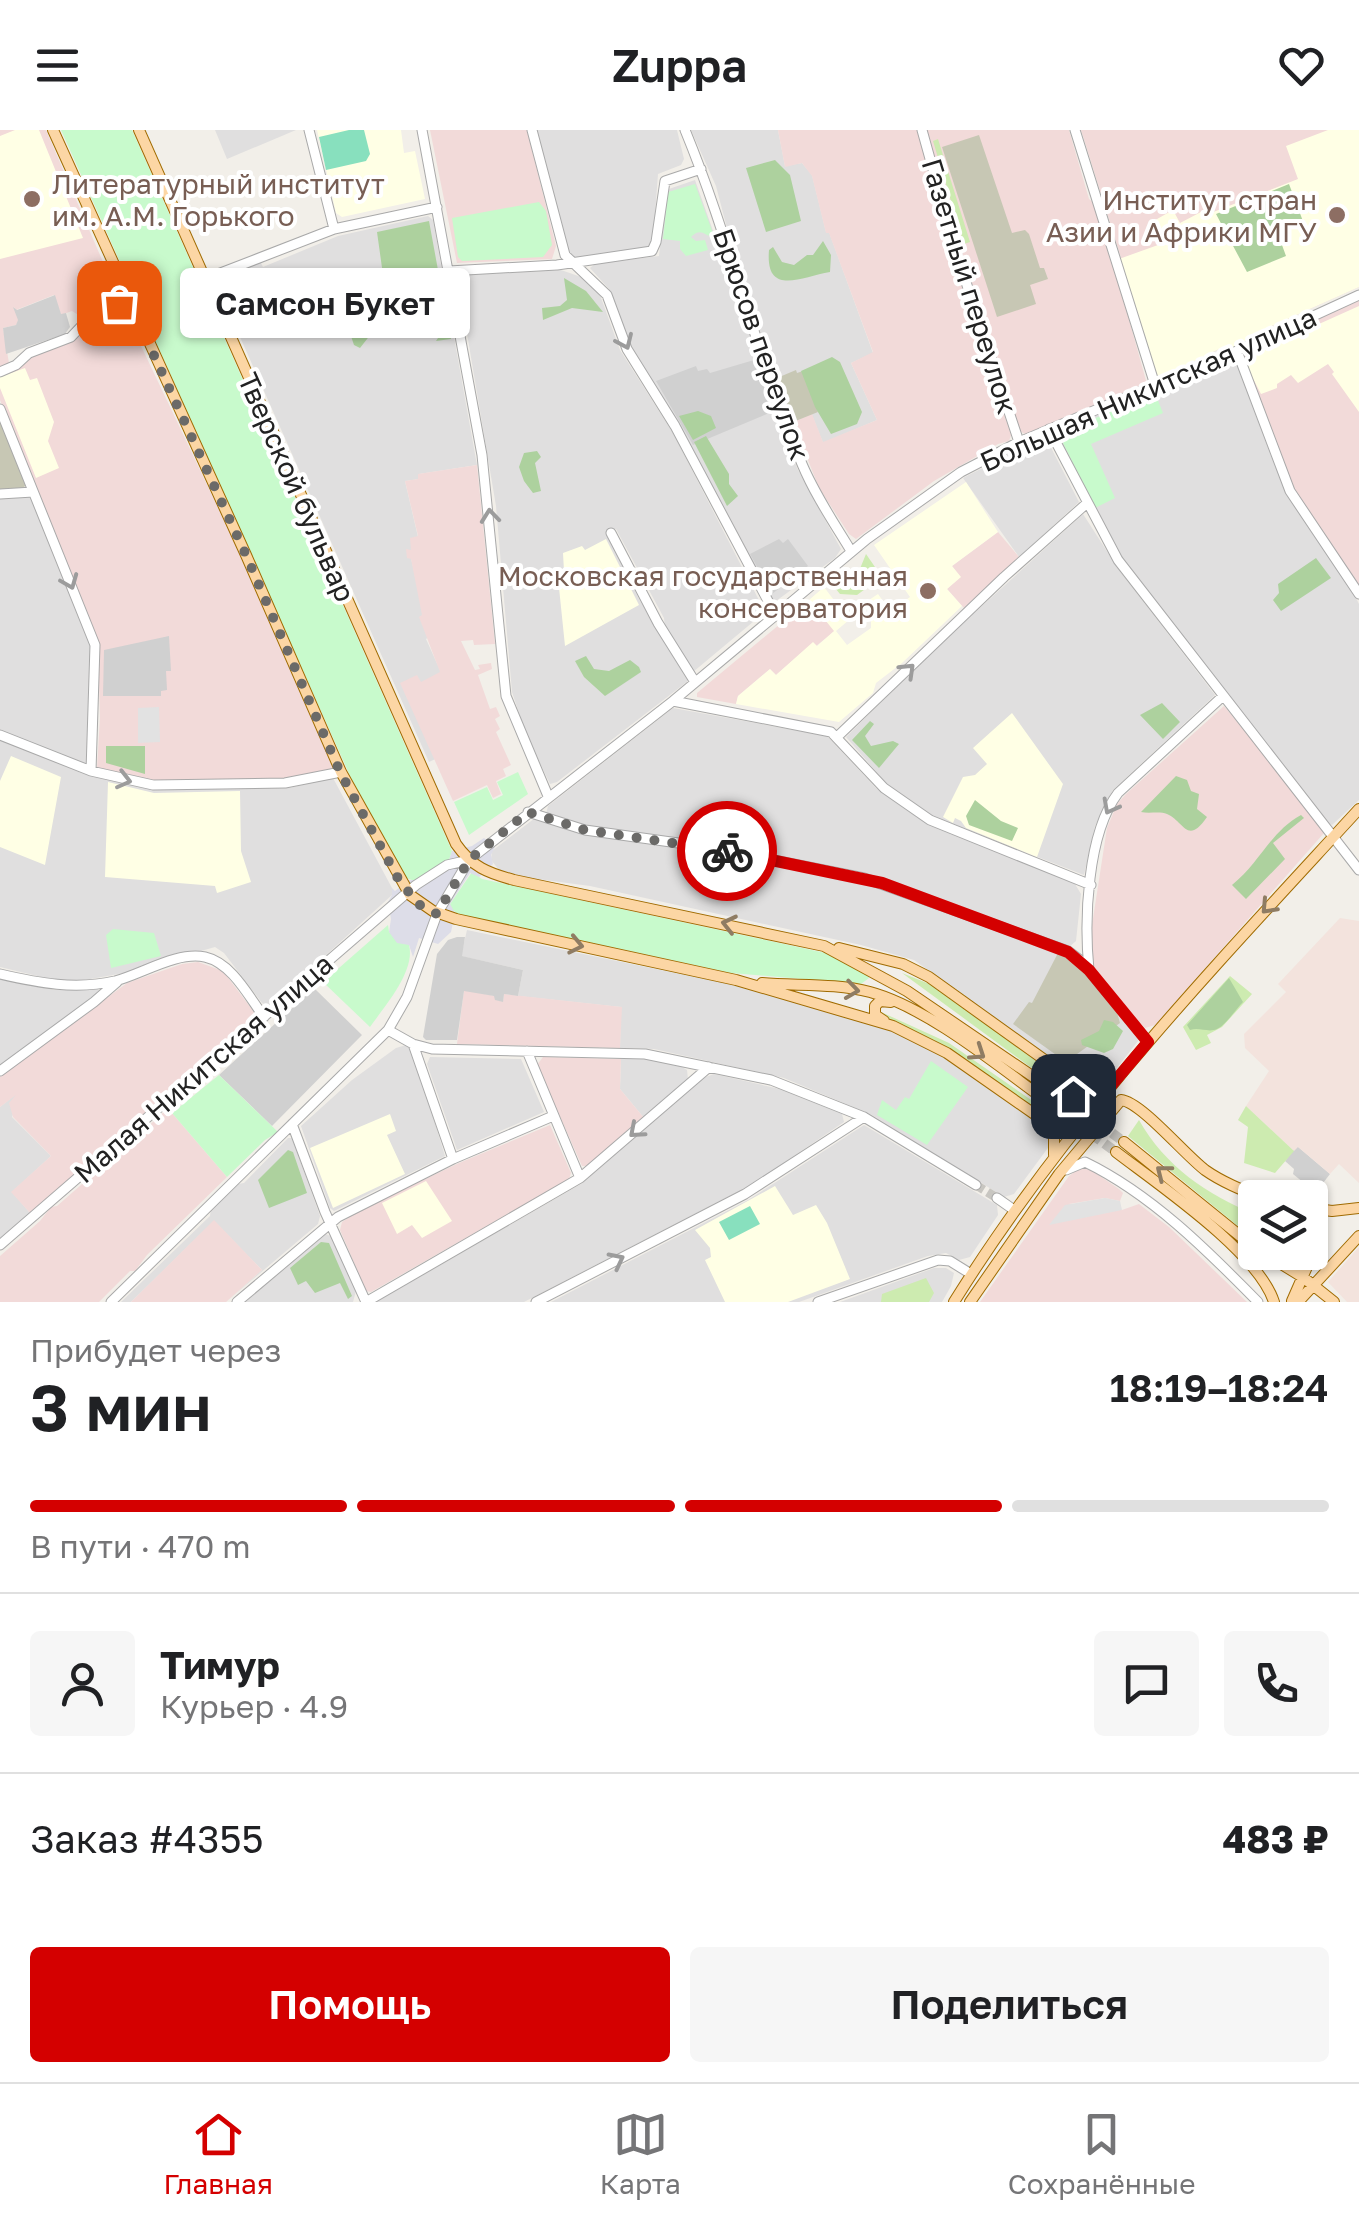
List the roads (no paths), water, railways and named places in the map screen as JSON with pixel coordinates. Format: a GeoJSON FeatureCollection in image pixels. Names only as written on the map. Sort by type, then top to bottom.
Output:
{"type":"FeatureCollection","features":[{"type":"Feature","properties":{"kind":"main road"},"geometry":{"type":"LineString","coordinates":[[53,130],[340,772],[408,892],[420,905],[437,914],[736,980],[893,1026]]}},
{"type":"Feature","properties":{"kind":"main road","name":"Тверской бульвар"},"geometry":{"type":"LineString","coordinates":[[139,130],[456,844],[469,860]]}},
{"type":"Feature","properties":{"kind":"main road"},"geometry":{"type":"LineString","coordinates":[[954,1302],[1014,1210],[1099,1100],[1359,809]]}},
{"type":"Feature","properties":{"kind":"main road"},"geometry":{"type":"LineString","coordinates":[[469,860],[483,871],[514,880],[903,964],[942,986],[1099,1100]]}},
{"type":"Feature","properties":{"kind":"main road"},"geometry":{"type":"LineString","coordinates":[[824,946],[907,991],[1063,1096]]}},
{"type":"Feature","properties":{"kind":"main road"},"geometry":{"type":"LineString","coordinates":[[903,964],[894,966],[891,973],[907,991]]}},
{"type":"Feature","properties":{"kind":"main road"},"geometry":{"type":"LineString","coordinates":[[736,980],[850,988],[897,1002],[940,1027],[1055,1108]]}},
{"type":"Feature","properties":{"kind":"main road"},"geometry":{"type":"LineString","coordinates":[[897,1002],[880,1001],[874,1008],[876,1016],[948,1052],[1040,1118],[1054,1134],[1054,1155]]}},
{"type":"Feature","properties":{"kind":"main road"},"geometry":{"type":"LineString","coordinates":[[1040,1118],[1056,1120],[1069,1105],[1075,1092],[1072,1080]]}},
{"type":"Feature","properties":{"kind":"main road"},"geometry":{"type":"LineString","coordinates":[[970,1302],[1059,1174],[1111,1108],[1124,1100],[1135,1104],[1181,1151],[1206,1170],[1238,1186]]}},
{"type":"Feature","properties":{"kind":"main road"},"geometry":{"type":"LineString","coordinates":[[1238,1235],[1120,1147],[1238,1251]]}},
{"type":"Feature","properties":{"kind":"main road"},"geometry":{"type":"LineString","coordinates":[[1328,1210],[1359,1208]]}},
{"type":"Feature","properties":{"kind":"main road"},"geometry":{"type":"LineString","coordinates":[[1295,1302],[1309,1281],[1359,1236]]}},
{"type":"Feature","properties":{"kind":"main road"},"geometry":{"type":"LineString","coordinates":[[1253,1270],[1275,1299]]}},
{"type":"Feature","properties":{"kind":"main road"},"geometry":{"type":"LineString","coordinates":[[1291,1270],[1334,1302]]}},
{"type":"Feature","properties":{"kind":"main road"},"geometry":{"type":"LineString","coordinates":[[1309,1281],[1311,1270]]}},
{"type":"Feature","properties":{"kind":"street"},"geometry":{"type":"LineString","coordinates":[[309,130],[334,229]]}},
{"type":"Feature","properties":{"kind":"street"},"geometry":{"type":"LineString","coordinates":[[422,130],[485,476],[506,696],[548,796]]}},
{"type":"Feature","properties":{"kind":"street"},"geometry":{"type":"LineString","coordinates":[[532,130],[562,250],[607,295],[626,349],[675,426],[774,614]]}},
{"type":"Feature","properties":{"kind":"street","name":"Брюсов переулок"},"geometry":{"type":"LineString","coordinates":[[686,130],[802,465],[852,551]]}},
{"type":"Feature","properties":{"kind":"street","name":"Газетный переулок"},"geometry":{"type":"LineString","coordinates":[[922,130],[956,252],[1019,442]]}},
{"type":"Feature","properties":{"kind":"street"},"geometry":{"type":"LineString","coordinates":[[1075,130],[1155,385]]}},
{"type":"Feature","properties":{"kind":"street"},"geometry":{"type":"LineString","coordinates":[[449,270],[572,263],[652,251],[665,182],[701,169]]}},
{"type":"Feature","properties":{"kind":"street"},"geometry":{"type":"LineString","coordinates":[[205,280],[334,229],[437,207]]}},
{"type":"Feature","properties":{"kind":"street","name":"Большая Никитская улица"},"geometry":{"type":"LineString","coordinates":[[469,860],[673,700],[852,551],[947,482],[1019,442],[1359,295]]}},
{"type":"Feature","properties":{"kind":"street"},"geometry":{"type":"LineString","coordinates":[[0,372],[30,353],[67,339],[87,318],[128,299]]}},
{"type":"Feature","properties":{"kind":"street"},"geometry":{"type":"LineString","coordinates":[[1237,351],[1290,491],[1359,594]]}},
{"type":"Feature","properties":{"kind":"street"},"geometry":{"type":"LineString","coordinates":[[0,408],[95,645],[92,771]]}},
{"type":"Feature","properties":{"kind":"street"},"geometry":{"type":"LineString","coordinates":[[1049,429],[1126,572],[1359,870]]}},
{"type":"Feature","properties":{"kind":"street"},"geometry":{"type":"LineString","coordinates":[[0,494],[34,492]]}},
{"type":"Feature","properties":{"kind":"street"},"geometry":{"type":"LineString","coordinates":[[838,738],[1086,504]]}},
{"type":"Feature","properties":{"kind":"street"},"geometry":{"type":"LineString","coordinates":[[612,533],[658,623],[695,682]]}},
{"type":"Feature","properties":{"kind":"street"},"geometry":{"type":"LineString","coordinates":[[1089,970],[1086,934],[1091,886],[1100,830],[1114,798],[1223,696]]}},
{"type":"Feature","properties":{"kind":"street"},"geometry":{"type":"LineString","coordinates":[[673,700],[825,730],[838,738],[884,788],[923,815],[1091,886]]}},
{"type":"Feature","properties":{"kind":"street"},"geometry":{"type":"LineString","coordinates":[[0,735],[92,771],[159,786],[285,783],[340,772]]}},
{"type":"Feature","properties":{"kind":"street"},"geometry":{"type":"LineString","coordinates":[[528,812],[585,830],[714,848],[882,883],[1068,952],[1089,970],[1148,1042]]}},
{"type":"Feature","properties":{"kind":"street"},"geometry":{"type":"LineString","coordinates":[[111,1302],[388,1030],[411,988],[437,914],[469,860]]}},
{"type":"Feature","properties":{"kind":"street","name":"Малая Никитская улица"},"geometry":{"type":"LineString","coordinates":[[0,1245],[408,892],[441,868],[469,860]]}},
{"type":"Feature","properties":{"kind":"street"},"geometry":{"type":"LineString","coordinates":[[0,974],[58,986],[119,980],[185,958],[205,957],[226,968],[264,1018]]}},
{"type":"Feature","properties":{"kind":"street"},"geometry":{"type":"LineString","coordinates":[[0,1071],[119,980]]}},
{"type":"Feature","properties":{"kind":"street"},"geometry":{"type":"LineString","coordinates":[[388,1030],[413,1044],[442,1050],[644,1054],[779,1083],[864,1117],[973,1183]]}},
{"type":"Feature","properties":{"kind":"street"},"geometry":{"type":"LineString","coordinates":[[413,1044],[453,1159]]}},
{"type":"Feature","properties":{"kind":"street"},"geometry":{"type":"LineString","coordinates":[[527,1051],[580,1178]]}},
{"type":"Feature","properties":{"kind":"street"},"geometry":{"type":"LineString","coordinates":[[292,1124],[366,1302],[580,1178],[709,1067]]}},
{"type":"Feature","properties":{"kind":"street"},"geometry":{"type":"LineString","coordinates":[[236,1302],[330,1222],[453,1159],[554,1116]]}},
{"type":"Feature","properties":{"kind":"street"},"geometry":{"type":"LineString","coordinates":[[536,1302],[745,1194],[864,1117]]}},
{"type":"Feature","properties":{"kind":"street"},"geometry":{"type":"LineString","coordinates":[[1059,1174],[1085,1162],[1115,1176],[1258,1302]]}},
{"type":"Feature","properties":{"kind":"street"},"geometry":{"type":"LineString","coordinates":[[997,1198],[1014,1210]]}},
{"type":"Feature","properties":{"kind":"street"},"geometry":{"type":"LineString","coordinates":[[818,1302],[938,1260],[950,1261],[971,1274]]}},
{"type":"Feature","properties":{"kind":"street"},"geometry":{"type":"LineString","coordinates":[[1223,1268],[1232,1272],[1238,1269]]}},
{"type":"Feature","properties":{"kind":"tunnel"},"geometry":{"type":"LineString","coordinates":[[1064,1097],[1124,1142]]}},
{"type":"Feature","properties":{"kind":"tunnel"},"geometry":{"type":"LineString","coordinates":[[1056,1108],[1116,1152]]}},
{"type":"Feature","properties":{"kind":"tunnel"},"geometry":{"type":"LineString","coordinates":[[976,1185],[997,1198]]}},
{"type":"Feature","properties":{"kind":"place","name":"Литературный институт им. А.М. Горького"},"geometry":{"type":"Point","coordinates":[32,199]}},
{"type":"Feature","properties":{"kind":"place","name":"Институт стран Азии и Африки МГУ"},"geometry":{"type":"Point","coordinates":[1337,215]}},
{"type":"Feature","properties":{"kind":"place","name":"Самсон Букет"},"geometry":{"type":"Point","coordinates":[119,303]}},
{"type":"Feature","properties":{"kind":"place","name":"Московская государственная консерватория"},"geometry":{"type":"Point","coordinates":[928,591]}}]}
